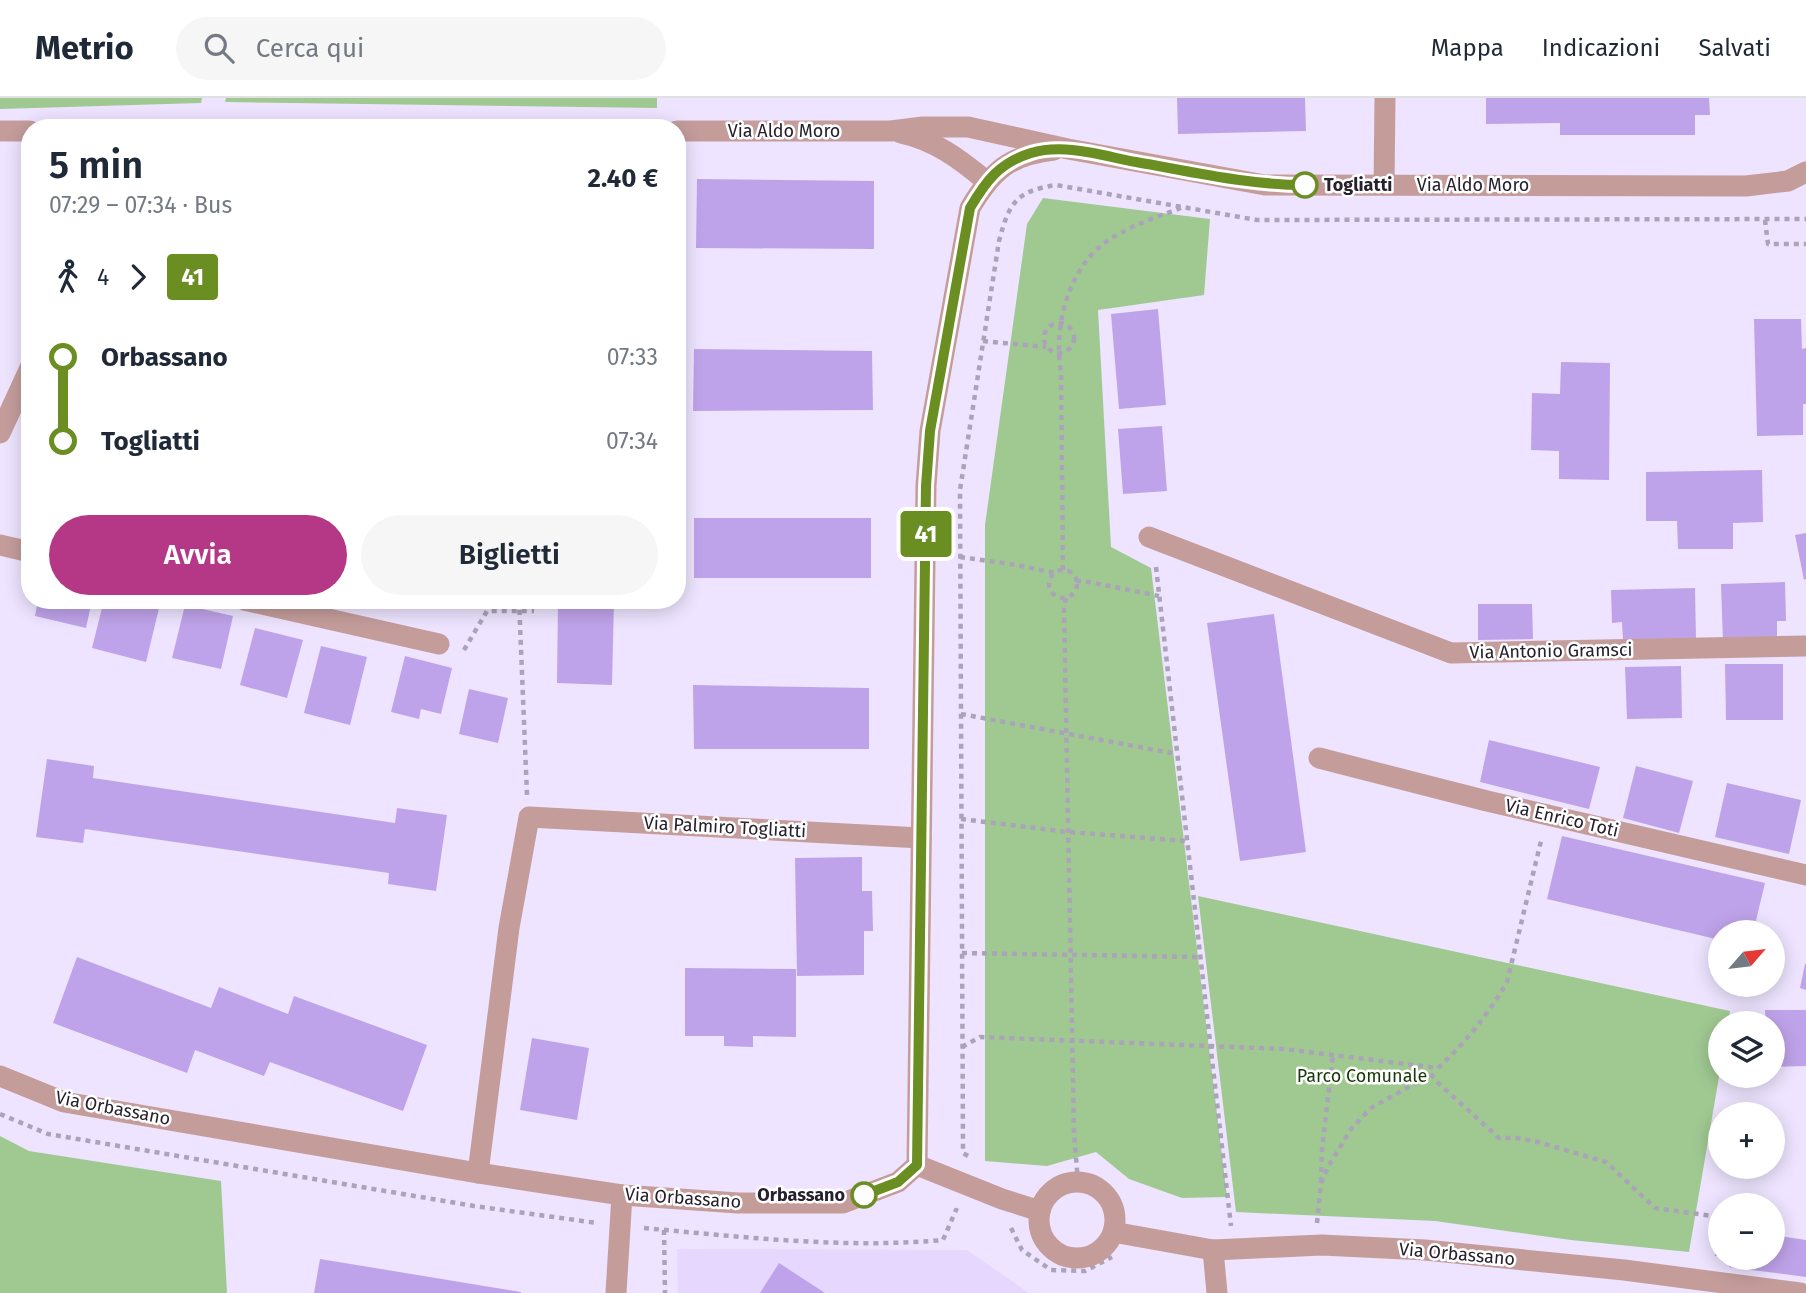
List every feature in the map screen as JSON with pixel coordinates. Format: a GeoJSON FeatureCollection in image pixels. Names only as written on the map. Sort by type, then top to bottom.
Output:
{"type":"FeatureCollection","features":[{"type":"Feature","properties":{"kind":"street"},"geometry":{"type":"LineString","coordinates":[[1384,185],[1385,98]]}},
{"type":"Feature","properties":{"kind":"street","name":"Via Aldo Moro"},"geometry":{"type":"LineString","coordinates":[[686,131],[891,131],[922,127],[968,127],[1068,149],[1265,185],[1746,186],[1788,181],[1806,172]]}},
{"type":"Feature","properties":{"kind":"street"},"geometry":{"type":"LineString","coordinates":[[0,131],[21,131]]}},
{"type":"Feature","properties":{"kind":"street","name":"Via Aldo Moro"},"geometry":{"type":"LineString","coordinates":[[891,131],[916,136],[951,153],[986,181]]}},
{"type":"Feature","properties":{"kind":"street"},"geometry":{"type":"LineString","coordinates":[[1040,1211],[917,1165],[926,500],[930,431],[970,208],[986,181],[1008,163],[1032,152],[1068,149]]}},
{"type":"Feature","properties":{"kind":"street"},"geometry":{"type":"LineString","coordinates":[[0,433],[21,388]]}},
{"type":"Feature","properties":{"kind":"street","name":"Via Antonio Gramsci"},"geometry":{"type":"LineString","coordinates":[[1158,541],[1451,653],[1806,646]]}},
{"type":"Feature","properties":{"kind":"street"},"geometry":{"type":"LineString","coordinates":[[0,545],[21,550]]}},
{"type":"Feature","properties":{"kind":"street"},"geometry":{"type":"LineString","coordinates":[[284,609],[439,644]]}},
{"type":"Feature","properties":{"kind":"street","name":"Via Enrico Toti"},"geometry":{"type":"LineString","coordinates":[[1319,758],[1806,875]]}},
{"type":"Feature","properties":{"kind":"street"},"geometry":{"type":"LineString","coordinates":[[478,1173],[509,928],[528,817]]}},
{"type":"Feature","properties":{"kind":"street","name":"Via Palmiro Togliatti"},"geometry":{"type":"LineString","coordinates":[[528,817],[921,838]]}},
{"type":"Feature","properties":{"kind":"street","name":"Via Orbassano"},"geometry":{"type":"LineString","coordinates":[[0,1076],[64,1102],[622,1195],[738,1203],[843,1203],[898,1182],[917,1165]]}},
{"type":"Feature","properties":{"kind":"street"},"geometry":{"type":"LineString","coordinates":[[1077,1182],[1099,1189],[1110,1200],[1115,1220],[1113,1232],[1103,1248],[1088,1256],[1067,1257],[1045,1242],[1039,1224],[1040,1211],[1043,1201],[1059,1185],[1077,1182]]}},
{"type":"Feature","properties":{"kind":"street"},"geometry":{"type":"LineString","coordinates":[[615,1293],[622,1195]]}},
{"type":"Feature","properties":{"kind":"street","name":"Via Orbassano"},"geometry":{"type":"LineString","coordinates":[[1113,1232],[1223,1250],[1316,1245],[1425,1250],[1624,1270],[1800,1293]]}},
{"type":"Feature","properties":{"kind":"street"},"geometry":{"type":"LineString","coordinates":[[1217,1293],[1223,1250]]}},
{"type":"Feature","properties":{"kind":"path"},"geometry":{"type":"LineString","coordinates":[[974,1159],[963,1153],[960,491],[999,241],[1008,210],[1021,196],[1038,187],[1056,185],[1257,220],[1806,219]]}},
{"type":"Feature","properties":{"kind":"path"},"geometry":{"type":"LineString","coordinates":[[1063,570],[1059,353],[1060,322],[1067,297],[1091,256],[1105,242],[1141,223],[1182,207]]}},
{"type":"Feature","properties":{"kind":"path"},"geometry":{"type":"LineString","coordinates":[[1765,219],[1768,244],[1806,244]]}},
{"type":"Feature","properties":{"kind":"path"},"geometry":{"type":"LineString","coordinates":[[963,236],[999,241]]}},
{"type":"Feature","properties":{"kind":"path"},"geometry":{"type":"LineString","coordinates":[[983,341],[1046,347],[1059,353],[1069,349],[1074,340],[1073,331],[1060,322],[1051,324],[1044,332],[1046,347]]}},
{"type":"Feature","properties":{"kind":"path"},"geometry":{"type":"LineString","coordinates":[[1158,541],[1156,564],[1159,596],[1209,1045],[1223,1250]]}},
{"type":"Feature","properties":{"kind":"path"},"geometry":{"type":"LineString","coordinates":[[960,557],[1055,573],[1063,570],[1072,573],[1076,581],[1076,590],[1066,598],[1064,608],[1073,1133],[1077,1182]]}},
{"type":"Feature","properties":{"kind":"path"},"geometry":{"type":"LineString","coordinates":[[1055,573],[1049,581],[1050,590],[1057,597],[1066,598]]}},
{"type":"Feature","properties":{"kind":"path"},"geometry":{"type":"LineString","coordinates":[[1076,581],[1159,596]]}},
{"type":"Feature","properties":{"kind":"path"},"geometry":{"type":"LineString","coordinates":[[439,644],[465,650],[487,611],[534,611]]}},
{"type":"Feature","properties":{"kind":"path"},"geometry":{"type":"LineString","coordinates":[[520,611],[528,817]]}},
{"type":"Feature","properties":{"kind":"path"},"geometry":{"type":"LineString","coordinates":[[961,714],[1177,754]]}},
{"type":"Feature","properties":{"kind":"path"},"geometry":{"type":"LineString","coordinates":[[961,819],[1068,832],[1186,841]]}},
{"type":"Feature","properties":{"kind":"path"},"geometry":{"type":"LineString","coordinates":[[1321,1183],[1340,1145],[1359,1118],[1386,1099],[1431,1074],[1461,1046],[1497,1000],[1507,982],[1541,841],[1528,838]]}},
{"type":"Feature","properties":{"kind":"path"},"geometry":{"type":"LineString","coordinates":[[962,953],[1199,957]]}},
{"type":"Feature","properties":{"kind":"path"},"geometry":{"type":"LineString","coordinates":[[962,1047],[981,1037],[1209,1045],[1284,1049],[1438,1068]]}},
{"type":"Feature","properties":{"kind":"path"},"geometry":{"type":"LineString","coordinates":[[1316,1245],[1321,1160],[1333,1055]]}},
{"type":"Feature","properties":{"kind":"path"},"geometry":{"type":"LineString","coordinates":[[1431,1074],[1499,1138],[1538,1142],[1606,1162],[1655,1208],[1708,1215]]}},
{"type":"Feature","properties":{"kind":"path"},"geometry":{"type":"LineString","coordinates":[[1002,1199],[996,1219],[1009,1224],[1022,1250],[1051,1270],[1085,1271],[1118,1254]]}},
{"type":"Feature","properties":{"kind":"path"},"geometry":{"type":"LineString","coordinates":[[664,1230],[665,1293]]}},
{"type":"Feature","properties":{"kind":"shaded area"},"geometry":{"type":"Polygon","coordinates":[[[677,1249],[967,1250],[1029,1293],[678,1293],[677,1249]]]}},
{"type":"Feature","properties":{"kind":"green space"},"geometry":{"type":"Polygon","coordinates":[[[0,98],[202,98],[201,103],[0,109],[0,98]]]}},
{"type":"Feature","properties":{"kind":"green space"},"geometry":{"type":"Polygon","coordinates":[[[226,98],[657,98],[657,108],[225,102],[226,98]]]}},
{"type":"Feature","properties":{"kind":"green space"},"geometry":{"type":"Polygon","coordinates":[[[1043,198],[1210,219],[1204,295],[1098,310],[1111,547],[1151,568],[1227,1197],[1182,1198],[1129,1179],[1096,1152],[1047,1166],[985,1161],[985,525],[1027,224],[1043,198]]]}},
{"type":"Feature","properties":{"kind":"green space","name":"Parco Comunale"},"geometry":{"type":"Polygon","coordinates":[[[1198,896],[1730,1011],[1708,1011],[1708,1088],[1717,1088],[1715,1102],[1708,1102],[1708,1141],[1689,1252],[1571,1240],[1435,1221],[1236,1212],[1198,896]]]}},
{"type":"Feature","properties":{"kind":"green space"},"geometry":{"type":"Polygon","coordinates":[[[0,1136],[29,1151],[221,1181],[227,1293],[0,1293],[0,1136]]]}},
{"type":"Feature","properties":{"kind":"building"},"geometry":{"type":"Polygon","coordinates":[[[1177,98],[1305,98],[1306,131],[1178,134],[1177,98]]]}},
{"type":"Feature","properties":{"kind":"building"},"geometry":{"type":"Polygon","coordinates":[[[1486,98],[1709,98],[1710,115],[1695,115],[1695,135],[1560,135],[1560,123],[1486,124],[1486,98]]]}},
{"type":"Feature","properties":{"kind":"building"},"geometry":{"type":"Polygon","coordinates":[[[697,179],[874,181],[874,249],[696,248],[697,179]]]}},
{"type":"Feature","properties":{"kind":"building"},"geometry":{"type":"Polygon","coordinates":[[[1158,309],[1166,405],[1119,409],[1111,314],[1158,309]]]}},
{"type":"Feature","properties":{"kind":"building"},"geometry":{"type":"Polygon","coordinates":[[[1754,319],[1801,319],[1802,349],[1806,348],[1803,435],[1757,436],[1754,319]]]}},
{"type":"Feature","properties":{"kind":"building"},"geometry":{"type":"Polygon","coordinates":[[[694,349],[872,351],[873,410],[693,411],[694,349]]]}},
{"type":"Feature","properties":{"kind":"building"},"geometry":{"type":"Polygon","coordinates":[[[1561,362],[1610,363],[1609,480],[1559,479],[1559,451],[1531,450],[1532,393],[1560,394],[1561,362]]]}},
{"type":"Feature","properties":{"kind":"building"},"geometry":{"type":"Polygon","coordinates":[[[1162,426],[1167,491],[1123,494],[1118,429],[1162,426]]]}},
{"type":"Feature","properties":{"kind":"building"},"geometry":{"type":"Polygon","coordinates":[[[1762,470],[1763,522],[1733,523],[1733,549],[1678,549],[1677,521],[1646,521],[1646,472],[1762,470]]]}},
{"type":"Feature","properties":{"kind":"building"},"geometry":{"type":"Polygon","coordinates":[[[694,518],[871,518],[871,578],[694,578],[694,518]]]}},
{"type":"Feature","properties":{"kind":"building"},"geometry":{"type":"Polygon","coordinates":[[[1806,533],[1806,579],[1804,580],[1795,535],[1806,533]]]}},
{"type":"Feature","properties":{"kind":"building"},"geometry":{"type":"Polygon","coordinates":[[[1785,582],[1786,621],[1777,621],[1777,641],[1723,643],[1721,584],[1785,582]]]}},
{"type":"Feature","properties":{"kind":"building"},"geometry":{"type":"Polygon","coordinates":[[[1695,588],[1696,639],[1623,640],[1622,622],[1612,623],[1611,590],[1695,588]]]}},
{"type":"Feature","properties":{"kind":"building"},"geometry":{"type":"Polygon","coordinates":[[[1478,604],[1532,604],[1533,639],[1478,640],[1478,604]]]}},
{"type":"Feature","properties":{"kind":"building"},"geometry":{"type":"Polygon","coordinates":[[[36,609],[90,609],[86,628],[35,616],[36,609]]]}},
{"type":"Feature","properties":{"kind":"building"},"geometry":{"type":"Polygon","coordinates":[[[102,609],[159,609],[146,662],[92,648],[102,609]]]}},
{"type":"Feature","properties":{"kind":"building"},"geometry":{"type":"Polygon","coordinates":[[[184,609],[202,609],[233,616],[221,669],[172,658],[184,609]]]}},
{"type":"Feature","properties":{"kind":"building"},"geometry":{"type":"Polygon","coordinates":[[[558,609],[614,609],[612,685],[557,683],[558,609]]]}},
{"type":"Feature","properties":{"kind":"building"},"geometry":{"type":"Polygon","coordinates":[[[1274,614],[1306,852],[1240,861],[1207,623],[1274,614]]]}},
{"type":"Feature","properties":{"kind":"building"},"geometry":{"type":"Polygon","coordinates":[[[255,628],[303,640],[287,698],[240,685],[255,628]]]}},
{"type":"Feature","properties":{"kind":"building"},"geometry":{"type":"Polygon","coordinates":[[[321,646],[367,657],[350,725],[304,713],[321,646]]]}},
{"type":"Feature","properties":{"kind":"building"},"geometry":{"type":"Polygon","coordinates":[[[405,656],[452,668],[441,714],[421,709],[419,719],[391,712],[405,656]]]}},
{"type":"Feature","properties":{"kind":"building"},"geometry":{"type":"Polygon","coordinates":[[[1725,664],[1783,664],[1783,720],[1726,720],[1725,664]]]}},
{"type":"Feature","properties":{"kind":"building"},"geometry":{"type":"Polygon","coordinates":[[[1681,666],[1682,718],[1627,719],[1625,667],[1681,666]]]}},
{"type":"Feature","properties":{"kind":"building"},"geometry":{"type":"Polygon","coordinates":[[[693,685],[869,688],[869,749],[694,749],[693,685]]]}},
{"type":"Feature","properties":{"kind":"building"},"geometry":{"type":"Polygon","coordinates":[[[469,689],[508,698],[498,743],[459,734],[469,689]]]}},
{"type":"Feature","properties":{"kind":"building"},"geometry":{"type":"Polygon","coordinates":[[[1489,740],[1600,767],[1589,809],[1480,782],[1489,740]]]}},
{"type":"Feature","properties":{"kind":"building"},"geometry":{"type":"Polygon","coordinates":[[[47,759],[94,766],[93,778],[395,823],[397,808],[447,815],[436,891],[388,884],[389,873],[85,829],[83,843],[36,837],[47,759]]]}},
{"type":"Feature","properties":{"kind":"building"},"geometry":{"type":"Polygon","coordinates":[[[1636,766],[1693,781],[1679,833],[1623,818],[1636,766]]]}},
{"type":"Feature","properties":{"kind":"building"},"geometry":{"type":"Polygon","coordinates":[[[1727,783],[1801,800],[1789,854],[1715,837],[1727,783]]]}},
{"type":"Feature","properties":{"kind":"building"},"geometry":{"type":"Polygon","coordinates":[[[1562,836],[1765,883],[1756,920],[1708,920],[1708,937],[1547,899],[1562,836]]]}},
{"type":"Feature","properties":{"kind":"building"},"geometry":{"type":"Polygon","coordinates":[[[862,857],[862,891],[872,891],[873,931],[864,931],[864,975],[797,976],[795,858],[862,857]]]}},
{"type":"Feature","properties":{"kind":"building"},"geometry":{"type":"Polygon","coordinates":[[[77,957],[211,1008],[219,987],[288,1014],[294,996],[427,1045],[403,1111],[270,1062],[264,1076],[195,1050],[187,1073],[53,1023],[77,957]]]}},
{"type":"Feature","properties":{"kind":"building"},"geometry":{"type":"Polygon","coordinates":[[[1806,964],[1806,990],[1800,988],[1806,964]]]}},
{"type":"Feature","properties":{"kind":"building"},"geometry":{"type":"Polygon","coordinates":[[[685,968],[796,969],[796,1037],[753,1036],[753,1047],[724,1046],[724,1036],[685,1036],[685,968]]]}},
{"type":"Feature","properties":{"kind":"building"},"geometry":{"type":"Polygon","coordinates":[[[1806,1010],[1806,1066],[1785,1067],[1785,1011],[1765,1011],[1806,1010]]]}},
{"type":"Feature","properties":{"kind":"building"},"geometry":{"type":"Polygon","coordinates":[[[532,1038],[589,1048],[577,1120],[520,1110],[532,1038]]]}},
{"type":"Feature","properties":{"kind":"building"},"geometry":{"type":"Polygon","coordinates":[[[1785,1237],[1806,1240],[1806,1277],[1752,1270],[1785,1270],[1785,1237]]]}},
{"type":"Feature","properties":{"kind":"building"},"geometry":{"type":"Polygon","coordinates":[[[320,1259],[521,1292],[521,1293],[314,1293],[320,1259]]]}},
{"type":"Feature","properties":{"kind":"building"},"geometry":{"type":"Polygon","coordinates":[[[779,1263],[825,1293],[760,1293],[779,1263]]]}},
{"type":"Feature","properties":{"kind":"bus line","name":"41"},"geometry":{"type":"LineString","coordinates":[[864,1195],[898,1182],[917,1165],[926,486],[930,431],[970,208],[986,181],[1008,163],[1032,152],[1068,149],[1265,185],[1305,185]]}},
{"type":"Feature","properties":{"kind":"place","name":"Togliatti"},"geometry":{"type":"Point","coordinates":[1305,185]}},
{"type":"Feature","properties":{"kind":"place","name":"Orbassano"},"geometry":{"type":"Point","coordinates":[864,1195]}}]}
